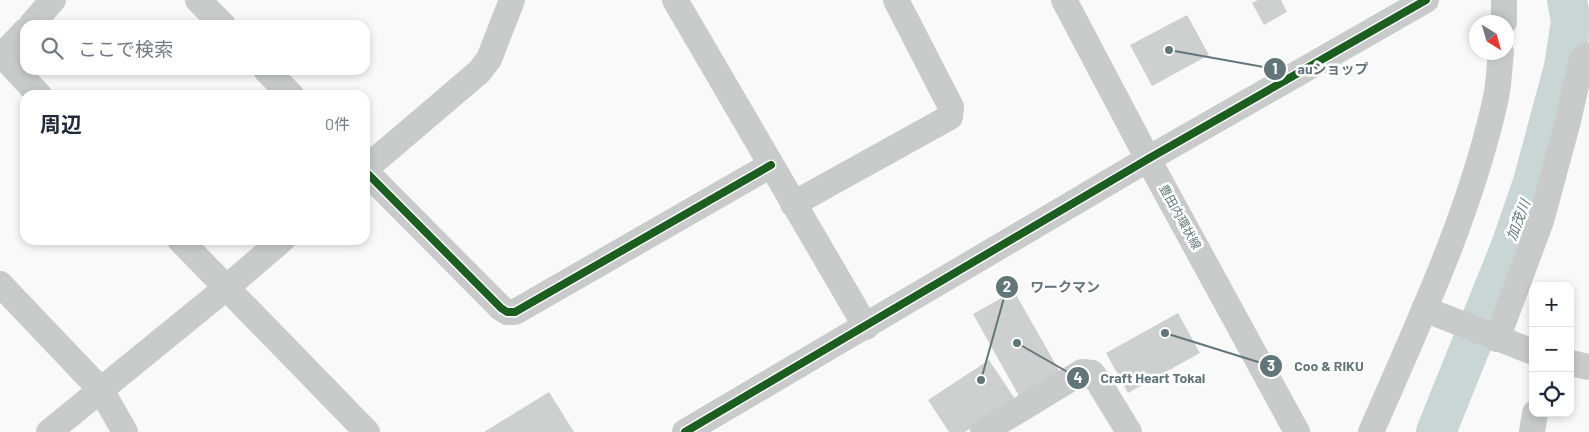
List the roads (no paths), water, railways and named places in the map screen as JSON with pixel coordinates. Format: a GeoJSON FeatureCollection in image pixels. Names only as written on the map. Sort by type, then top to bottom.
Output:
{"type":"FeatureCollection","features":[{"type":"Feature","properties":{"kind":"street"},"geometry":{"type":"LineString","coordinates":[[35,20],[53,0]]}},
{"type":"Feature","properties":{"kind":"street"},"geometry":{"type":"LineString","coordinates":[[198,0],[218,20]]}},
{"type":"Feature","properties":{"kind":"street"},"geometry":{"type":"LineString","coordinates":[[370,166],[479,72],[489,59],[512,0]]}},
{"type":"Feature","properties":{"kind":"street"},"geometry":{"type":"LineString","coordinates":[[675,0],[866,327]]}},
{"type":"Feature","properties":{"kind":"street"},"geometry":{"type":"LineString","coordinates":[[793,204],[950,118],[951,107],[896,0]]}},
{"type":"Feature","properties":{"kind":"street","name":"豊田内環状線"},"geometry":{"type":"LineString","coordinates":[[1064,0],[1148,159],[1297,432]]}},
{"type":"Feature","properties":{"kind":"street"},"geometry":{"type":"LineString","coordinates":[[1504,0],[1504,15]]}},
{"type":"Feature","properties":{"kind":"street"},"geometry":{"type":"LineString","coordinates":[[685,432],[1148,159],[1423,2]]}},
{"type":"Feature","properties":{"kind":"street"},"geometry":{"type":"LineString","coordinates":[[20,36],[1,56],[35,90]]}},
{"type":"Feature","properties":{"kind":"street"},"geometry":{"type":"LineString","coordinates":[[1497,339],[1541,221],[1568,121],[1582,59],[1589,56]]}},
{"type":"Feature","properties":{"kind":"street"},"geometry":{"type":"LineString","coordinates":[[1371,432],[1424,309],[1472,185],[1496,100],[1500,60]]}},
{"type":"Feature","properties":{"kind":"street"},"geometry":{"type":"LineString","coordinates":[[271,75],[286,90]]}},
{"type":"Feature","properties":{"kind":"street"},"geometry":{"type":"LineString","coordinates":[[370,175],[501,308],[507,312],[515,312],[771,165]]}},
{"type":"Feature","properties":{"kind":"street"},"geometry":{"type":"LineString","coordinates":[[185,245],[367,432]]}},
{"type":"Feature","properties":{"kind":"street"},"geometry":{"type":"LineString","coordinates":[[49,432],[276,245]]}},
{"type":"Feature","properties":{"kind":"street"},"geometry":{"type":"LineString","coordinates":[[0,285],[101,390],[125,432]]}},
{"type":"Feature","properties":{"kind":"street"},"geometry":{"type":"LineString","coordinates":[[1424,309],[1529,351]]}},
{"type":"Feature","properties":{"kind":"street"},"geometry":{"type":"LineString","coordinates":[[1574,364],[1589,367]]}},
{"type":"Feature","properties":{"kind":"street"},"geometry":{"type":"LineString","coordinates":[[984,432],[1082,372],[1092,373],[1096,378],[1129,432]]}},
{"type":"Feature","properties":{"kind":"street"},"geometry":{"type":"LineString","coordinates":[[1532,432],[1534,417]]}},
{"type":"Feature","properties":{"kind":"waterway","name":"加茂川"},"geometry":{"type":"LineString","coordinates":[[1436,432],[1511,246],[1533,182],[1564,67],[1571,21],[1567,0]]}},
{"type":"Feature","properties":{"kind":"place","name":"auショップ"},"geometry":{"type":"Point","coordinates":[1169,50]}},
{"type":"Feature","properties":{"kind":"place","name":"Coo & RIKU"},"geometry":{"type":"Point","coordinates":[1165,333]}},
{"type":"Feature","properties":{"kind":"place","name":"Craft Heart Tokai"},"geometry":{"type":"Point","coordinates":[1017,343]}},
{"type":"Feature","properties":{"kind":"place","name":"ワークマン"},"geometry":{"type":"Point","coordinates":[981,380]}}]}
